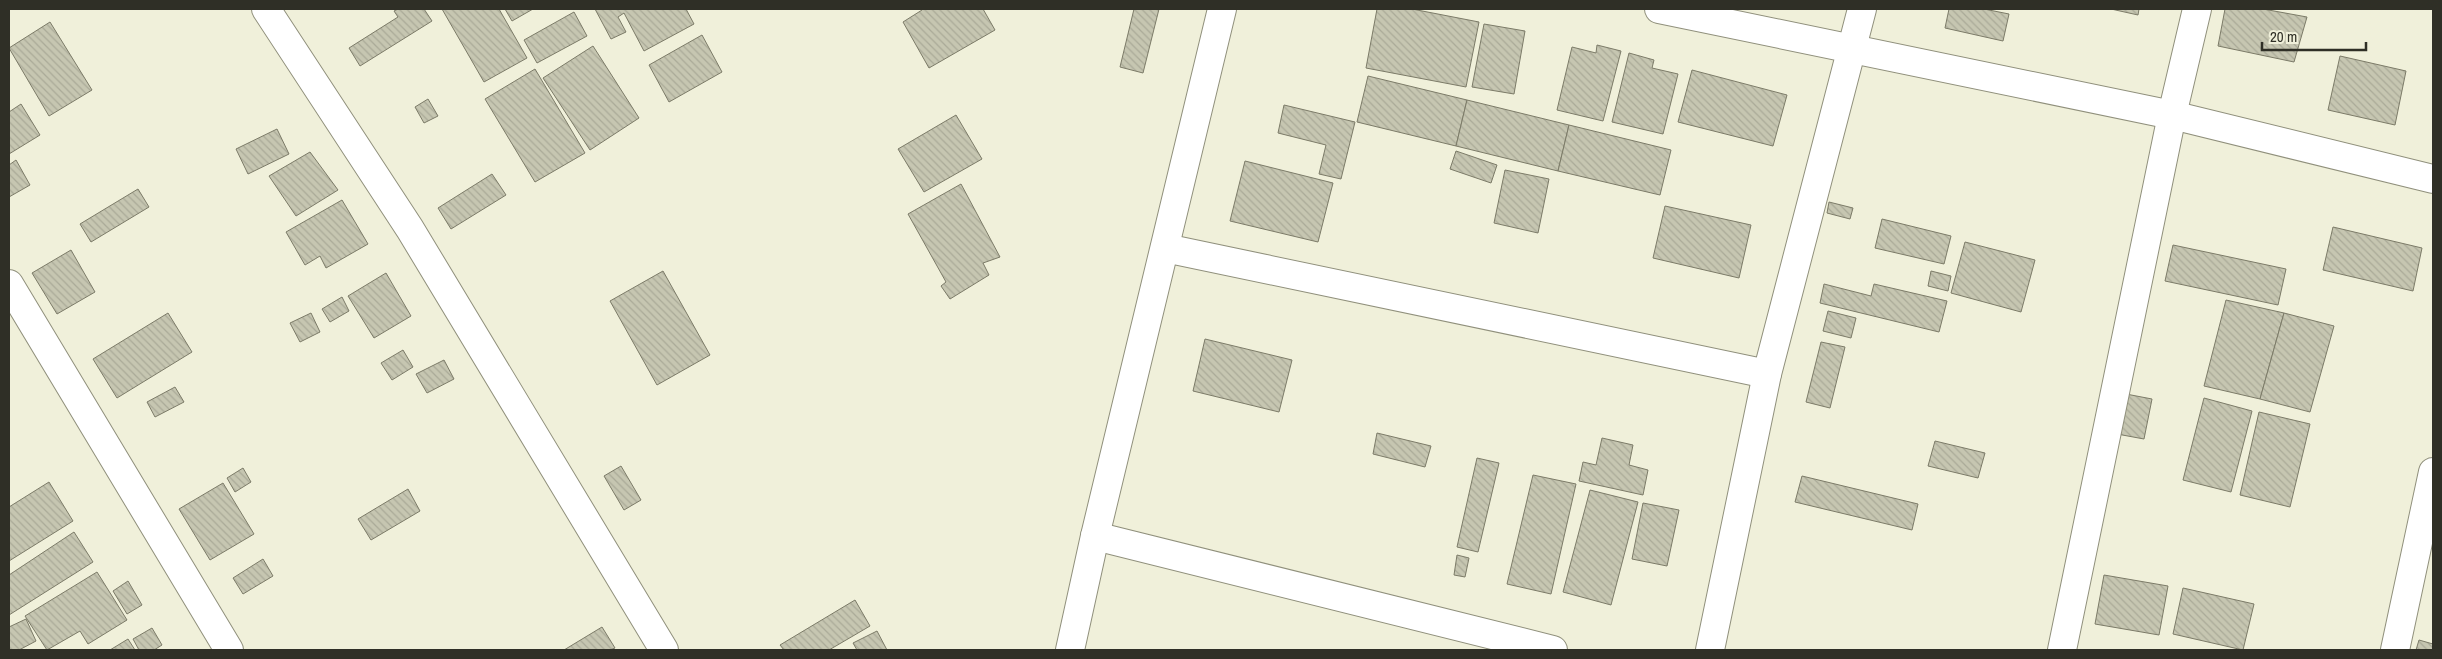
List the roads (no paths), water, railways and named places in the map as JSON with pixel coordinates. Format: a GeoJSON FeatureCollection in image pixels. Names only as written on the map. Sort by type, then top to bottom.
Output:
{"type":"FeatureCollection","features":[{"type":"Feature","properties":{"kind":"street"},"geometry":{"type":"LineString","coordinates":[[266,9],[410,229],[664,650]]}},
{"type":"Feature","properties":{"kind":"street"},"geometry":{"type":"LineString","coordinates":[[1070,650],[1095,536],[1222,9]]}},
{"type":"Feature","properties":{"kind":"street"},"geometry":{"type":"LineString","coordinates":[[1659,9],[2172,114],[2433,179]]}},
{"type":"Feature","properties":{"kind":"street"},"geometry":{"type":"LineString","coordinates":[[1710,650],[1768,374],[1862,9]]}},
{"type":"Feature","properties":{"kind":"street"},"geometry":{"type":"LineString","coordinates":[[2062,650],[2172,114],[2197,9]]}},
{"type":"Feature","properties":{"kind":"street"},"geometry":{"type":"LineString","coordinates":[[1164,248],[1768,374]]}},
{"type":"Feature","properties":{"kind":"street"},"geometry":{"type":"LineString","coordinates":[[9,284],[229,650]]}},
{"type":"Feature","properties":{"kind":"street"},"geometry":{"type":"LineString","coordinates":[[2395,650],[2433,472]]}},
{"type":"Feature","properties":{"kind":"street"},"geometry":{"type":"LineString","coordinates":[[1095,536],[1553,650]]}}]}
